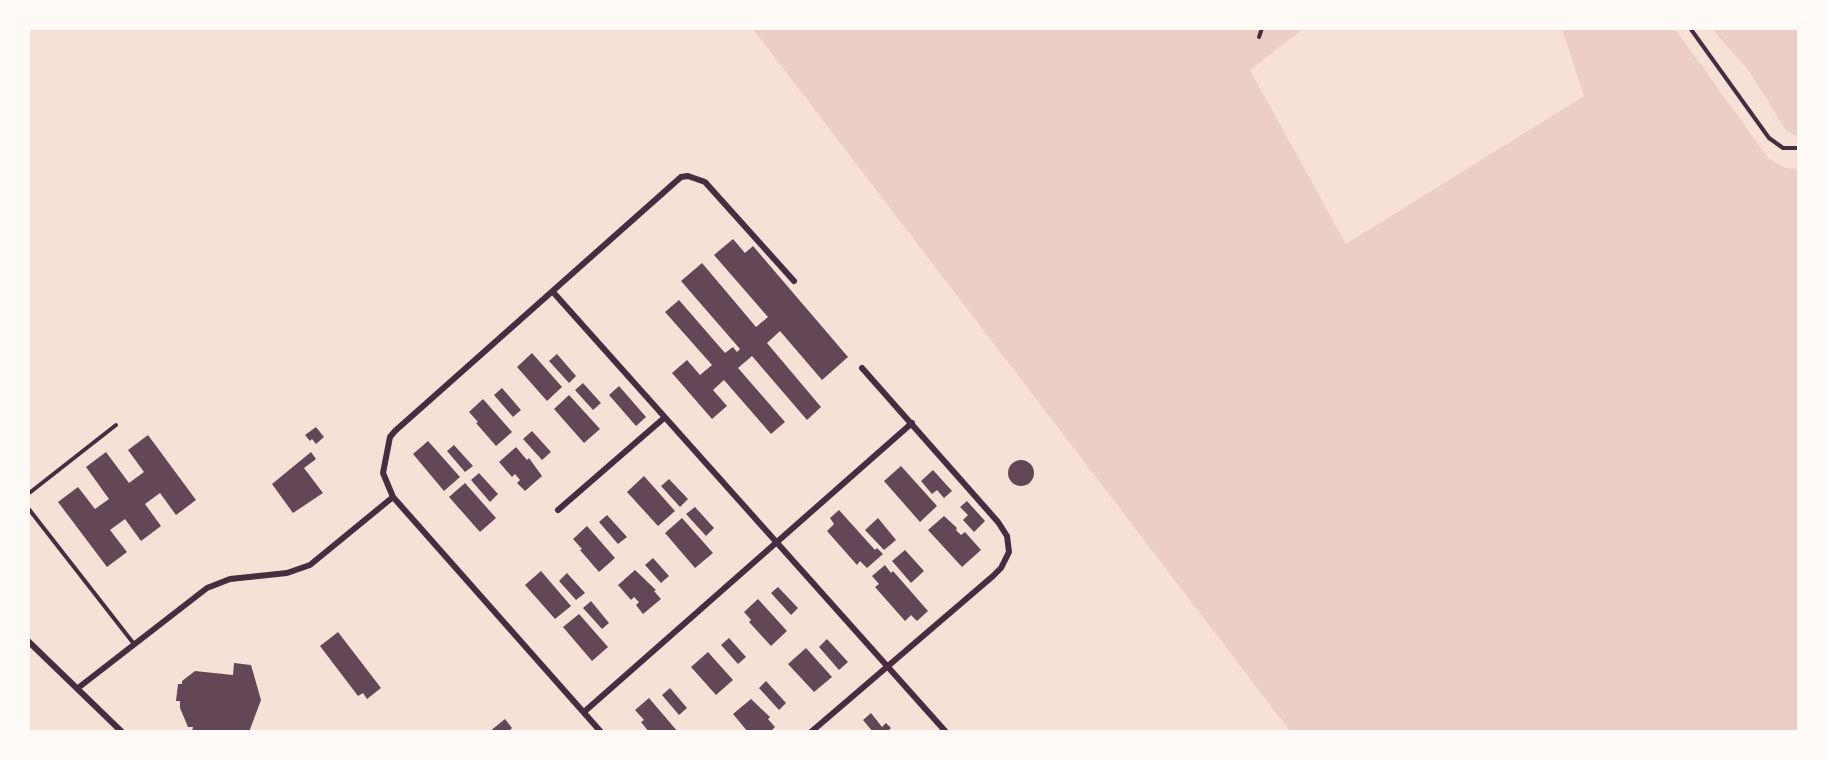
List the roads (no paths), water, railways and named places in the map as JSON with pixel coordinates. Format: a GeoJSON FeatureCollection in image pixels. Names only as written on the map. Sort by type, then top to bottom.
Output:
{"type":"FeatureCollection","features":[{"type":"Feature","properties":{"kind":"street"},"geometry":{"type":"LineString","coordinates":[[601,732],[393,497],[383,473],[392,434],[681,177],[688,176],[705,182],[794,281]]}},
{"type":"Feature","properties":{"kind":"street"},"geometry":{"type":"LineString","coordinates":[[553,292],[946,732]]}},
{"type":"Feature","properties":{"kind":"street"},"geometry":{"type":"LineString","coordinates":[[811,732],[993,576],[1001,568],[1009,552],[1007,536],[998,522],[862,368]]}},
{"type":"Feature","properties":{"kind":"street"},"geometry":{"type":"LineString","coordinates":[[558,510],[664,418]]}},
{"type":"Feature","properties":{"kind":"street"},"geometry":{"type":"LineString","coordinates":[[584,712],[912,423]]}},
{"type":"Feature","properties":{"kind":"street"},"geometry":{"type":"LineString","coordinates":[[78,688],[215,584],[230,579],[287,573],[310,565],[393,497]]}},
{"type":"Feature","properties":{"kind":"street"},"geometry":{"type":"LineString","coordinates":[[28,641],[122,732]]}},
{"type":"Feature","properties":{"kind":"lane"},"geometry":{"type":"LineString","coordinates":[[1259,37],[1262,28]]}},
{"type":"Feature","properties":{"kind":"lane"},"geometry":{"type":"LineString","coordinates":[[1690,28],[1769,138],[1783,148],[1798,148]]}},
{"type":"Feature","properties":{"kind":"lane"},"geometry":{"type":"LineString","coordinates":[[28,494],[116,425]]}},
{"type":"Feature","properties":{"kind":"lane"},"geometry":{"type":"LineString","coordinates":[[28,508],[134,644]]}}]}
